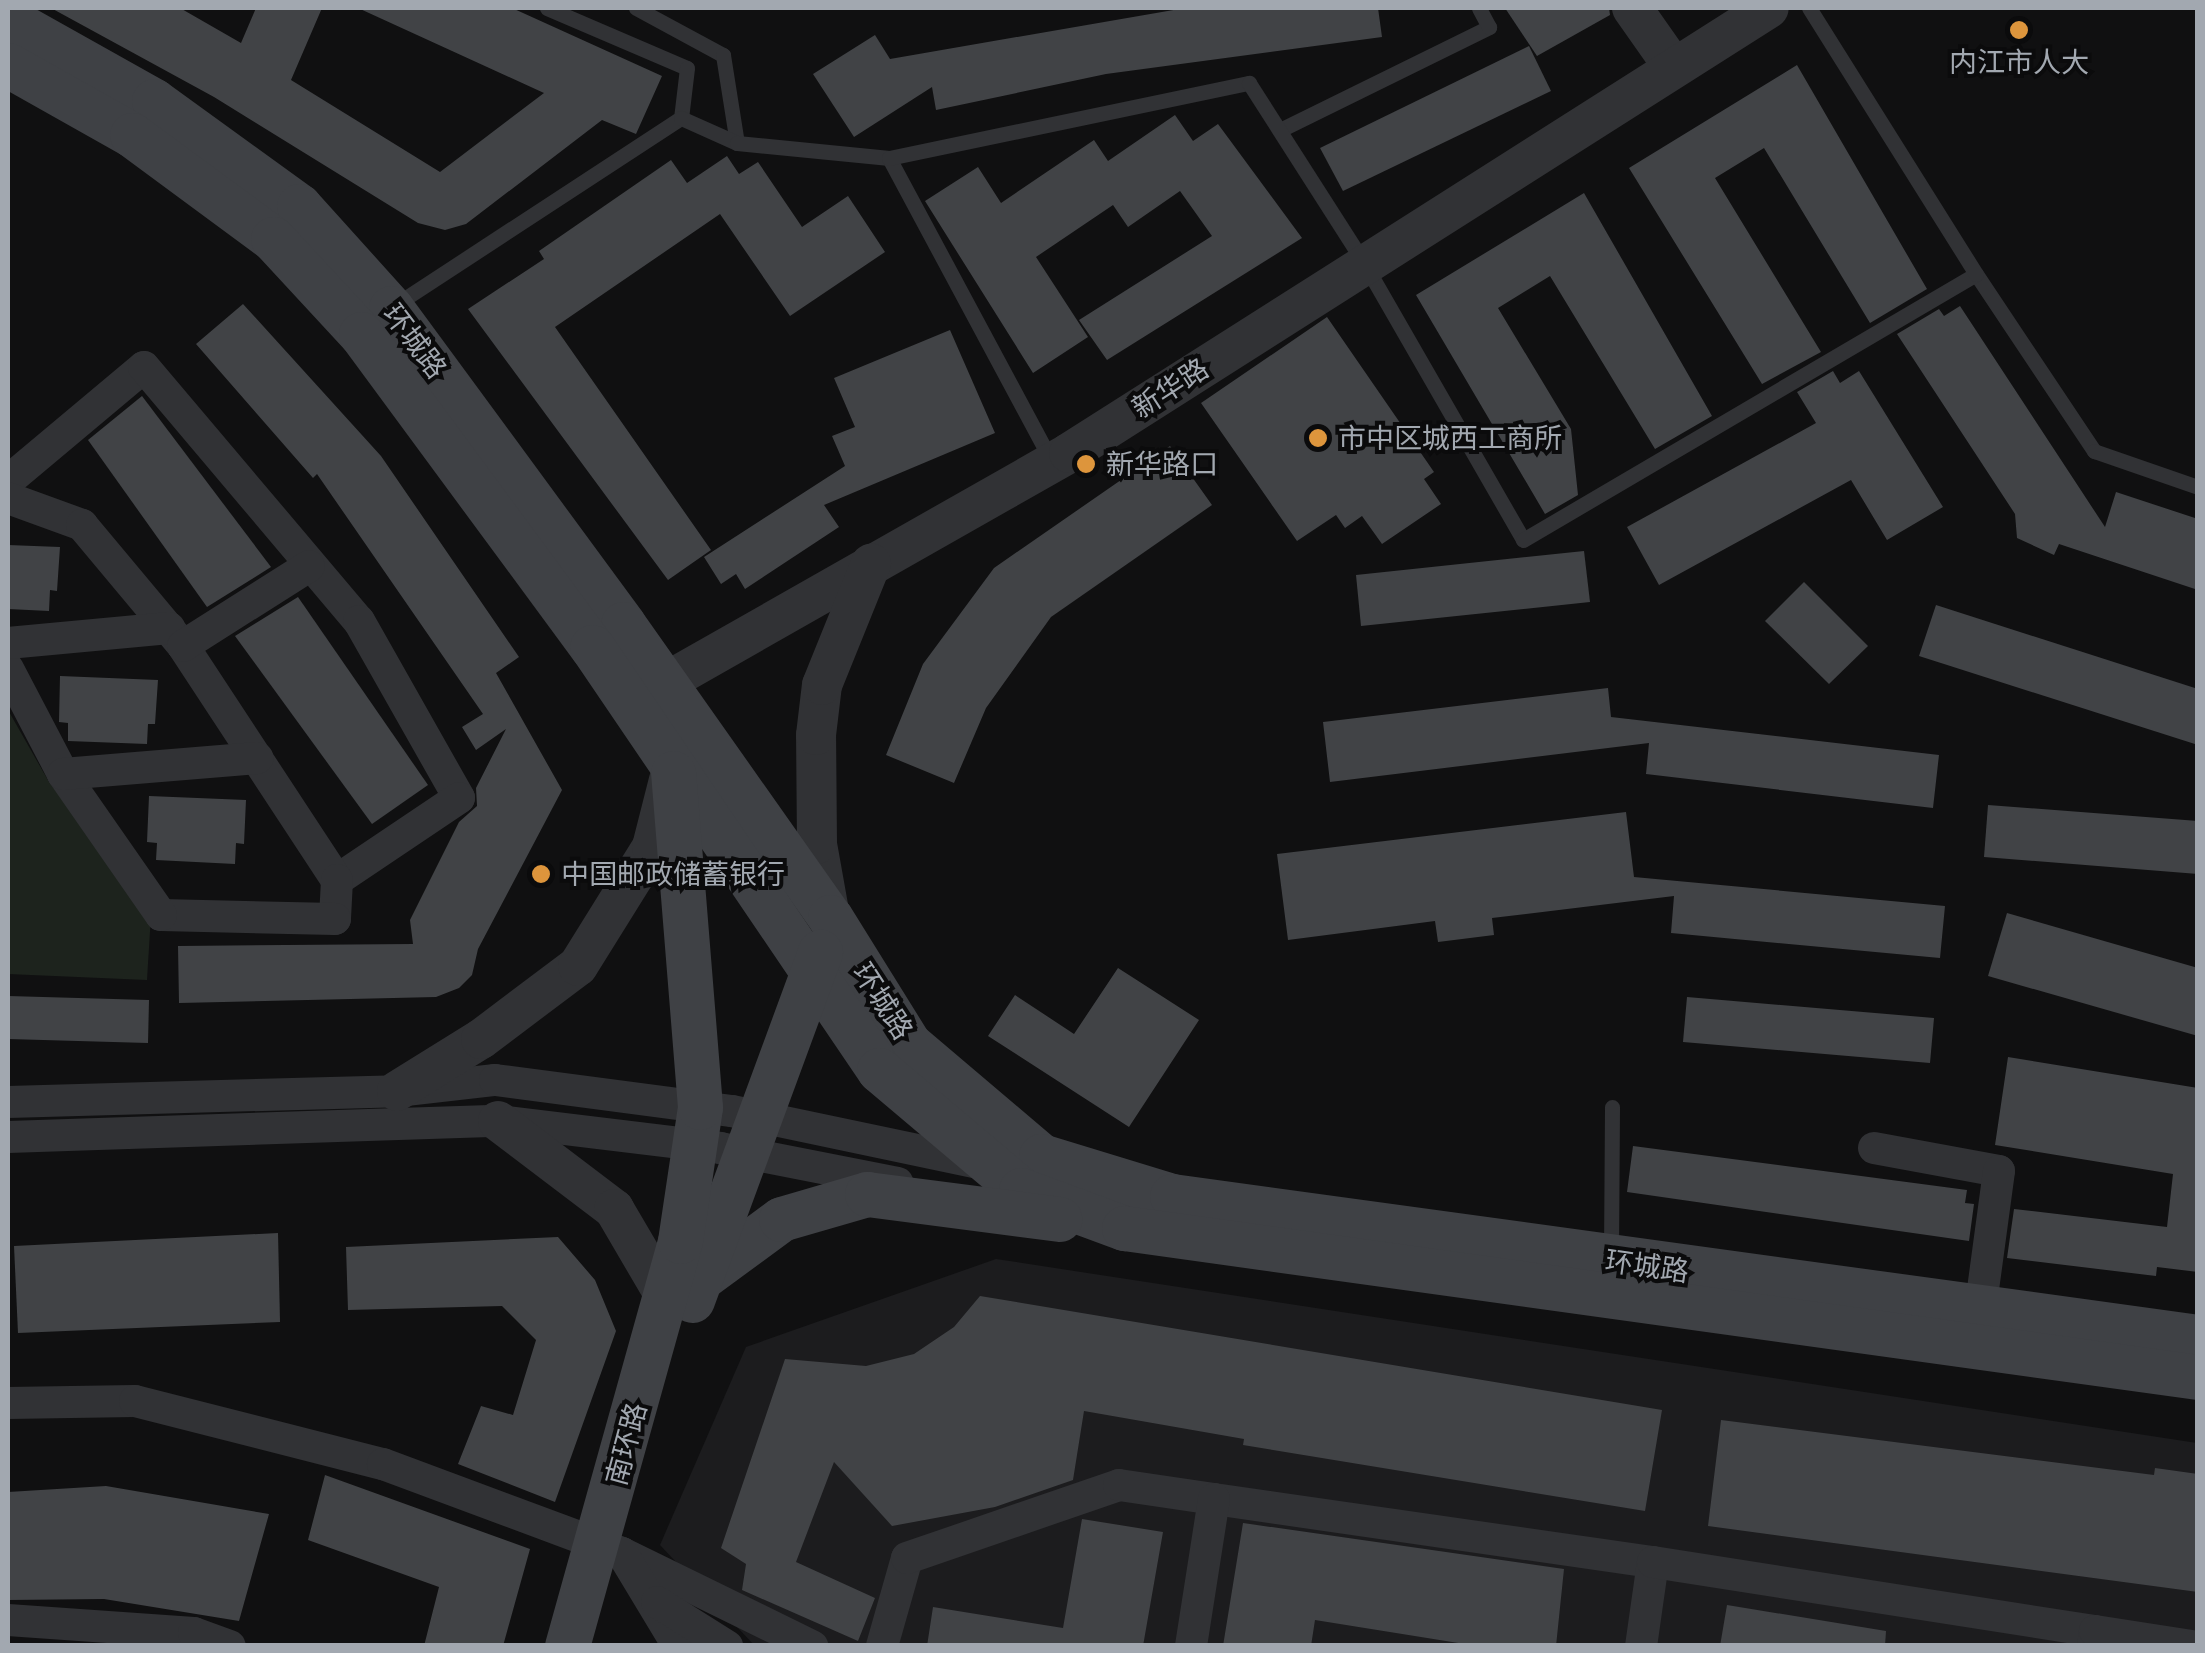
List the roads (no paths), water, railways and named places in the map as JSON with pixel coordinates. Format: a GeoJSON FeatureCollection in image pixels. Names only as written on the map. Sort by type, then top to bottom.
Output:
{"type":"FeatureCollection","features":[{"type":"Feature","properties":{"kind":"main road","name":"环城路"},"geometry":{"type":"LineString","coordinates":[[8,19],[154,101],[299,206],[376,321],[647,692],[830,917],[909,1044],[1041,1156],[1125,1207],[1611,1261],[2198,1338]]}},
{"type":"Feature","properties":{"kind":"main road","name":"环城路"},"geometry":{"type":"LineString","coordinates":[[8,65],[132,135],[376,321]]}},
{"type":"Feature","properties":{"kind":"main road","name":"环城路"},"geometry":{"type":"LineString","coordinates":[[647,692],[673,766],[879,1070],[1021,1190],[2198,1377]]}},
{"type":"Feature","properties":{"kind":"main road"},"geometry":{"type":"LineString","coordinates":[[673,766],[697,1126],[681,1273]]}},
{"type":"Feature","properties":{"kind":"main road"},"geometry":{"type":"LineString","coordinates":[[681,1273],[754,1135],[814,974],[830,917]]}},
{"type":"Feature","properties":{"kind":"main road"},"geometry":{"type":"LineString","coordinates":[[681,1273],[781,1219],[867,1194],[1125,1207]]}},
{"type":"Feature","properties":{"kind":"main road","name":"南环路"},"geometry":{"type":"LineString","coordinates":[[593,1646],[610,1549],[681,1273]]}},
{"type":"Feature","properties":{"kind":"main road","name":"南环路"},"geometry":{"type":"LineString","coordinates":[[567,1646],[610,1549]]}},
{"type":"Feature","properties":{"kind":"street"},"geometry":{"type":"LineString","coordinates":[[1632,8],[1672,64]]}},
{"type":"Feature","properties":{"kind":"street","name":"新华路"},"geometry":{"type":"LineString","coordinates":[[647,692],[1052,462],[1672,64],[1769,8]]}},
{"type":"Feature","properties":{"kind":"street"},"geometry":{"type":"LineString","coordinates":[[8,481],[144,367],[308,566],[360,621],[459,798],[337,880]]}},
{"type":"Feature","properties":{"kind":"street"},"geometry":{"type":"LineString","coordinates":[[8,498],[82,524],[176,637],[337,880],[335,919],[161,914],[64,774],[8,669]]}},
{"type":"Feature","properties":{"kind":"street"},"geometry":{"type":"LineString","coordinates":[[830,917],[817,844],[816,735],[822,685],[871,564]]}},
{"type":"Feature","properties":{"kind":"street"},"geometry":{"type":"LineString","coordinates":[[8,642],[176,637],[308,566]]}},
{"type":"Feature","properties":{"kind":"street"},"geometry":{"type":"LineString","coordinates":[[64,774],[257,758]]}},
{"type":"Feature","properties":{"kind":"street"},"geometry":{"type":"LineString","coordinates":[[397,1090],[481,1039],[578,966],[652,847],[673,766]]}},
{"type":"Feature","properties":{"kind":"street"},"geometry":{"type":"LineString","coordinates":[[8,1102],[397,1090],[495,1080],[697,1126],[993,1166]]}},
{"type":"Feature","properties":{"kind":"street"},"geometry":{"type":"LineString","coordinates":[[8,1137],[498,1120],[697,1126]]}},
{"type":"Feature","properties":{"kind":"street"},"geometry":{"type":"LineString","coordinates":[[498,1120],[614,1210],[681,1273]]}},
{"type":"Feature","properties":{"kind":"street"},"geometry":{"type":"LineString","coordinates":[[754,1135],[1125,1207]]}},
{"type":"Feature","properties":{"kind":"street"},"geometry":{"type":"LineString","coordinates":[[1874,1148],[2000,1171],[1980,1311]]}},
{"type":"Feature","properties":{"kind":"street"},"geometry":{"type":"LineString","coordinates":[[8,1403],[135,1401],[382,1464],[610,1549],[812,1646]]}},
{"type":"Feature","properties":{"kind":"street"},"geometry":{"type":"LineString","coordinates":[[882,1646],[907,1558],[1119,1485],[1653,1562],[2094,1638],[2192,1646]]}},
{"type":"Feature","properties":{"kind":"street"},"geometry":{"type":"LineString","coordinates":[[1190,1646],[1214,1499]]}},
{"type":"Feature","properties":{"kind":"street"},"geometry":{"type":"LineString","coordinates":[[610,1549],[648,1597],[678,1646]]}},
{"type":"Feature","properties":{"kind":"street"},"geometry":{"type":"LineString","coordinates":[[1641,1646],[1653,1562]]}},
{"type":"Feature","properties":{"kind":"street"},"geometry":{"type":"LineString","coordinates":[[648,1597],[727,1646]]}},
{"type":"Feature","properties":{"kind":"street"},"geometry":{"type":"LineString","coordinates":[[8,1620],[194,1632],[230,1646]]}},
{"type":"Feature","properties":{"kind":"lane"},"geometry":{"type":"LineString","coordinates":[[376,321],[680,118],[687,68],[546,8]]}},
{"type":"Feature","properties":{"kind":"lane"},"geometry":{"type":"LineString","coordinates":[[636,8],[724,56],[737,143]]}},
{"type":"Feature","properties":{"kind":"lane"},"geometry":{"type":"LineString","coordinates":[[1282,130],[1488,27],[1479,8]]}},
{"type":"Feature","properties":{"kind":"lane"},"geometry":{"type":"LineString","coordinates":[[1809,8],[1976,274],[2094,451],[2198,487]]}},
{"type":"Feature","properties":{"kind":"lane"},"geometry":{"type":"LineString","coordinates":[[680,118],[737,143],[889,158],[1249,83],[1364,263],[1524,540],[1976,274]]}},
{"type":"Feature","properties":{"kind":"lane"},"geometry":{"type":"LineString","coordinates":[[889,158],[1052,462]]}},
{"type":"Feature","properties":{"kind":"lane"},"geometry":{"type":"LineString","coordinates":[[1611,1261],[1612,1107]]}},
{"type":"Feature","properties":{"kind":"place","name":"内江市人大"},"geometry":{"type":"Point","coordinates":[2019,30]}},
{"type":"Feature","properties":{"kind":"place","name":"市中区城西工商所"},"geometry":{"type":"Point","coordinates":[1318,438]}},
{"type":"Feature","properties":{"kind":"place","name":"新华路口"},"geometry":{"type":"Point","coordinates":[1086,464]}},
{"type":"Feature","properties":{"kind":"place","name":"中国邮政储蓄银行"},"geometry":{"type":"Point","coordinates":[541,874]}}]}
